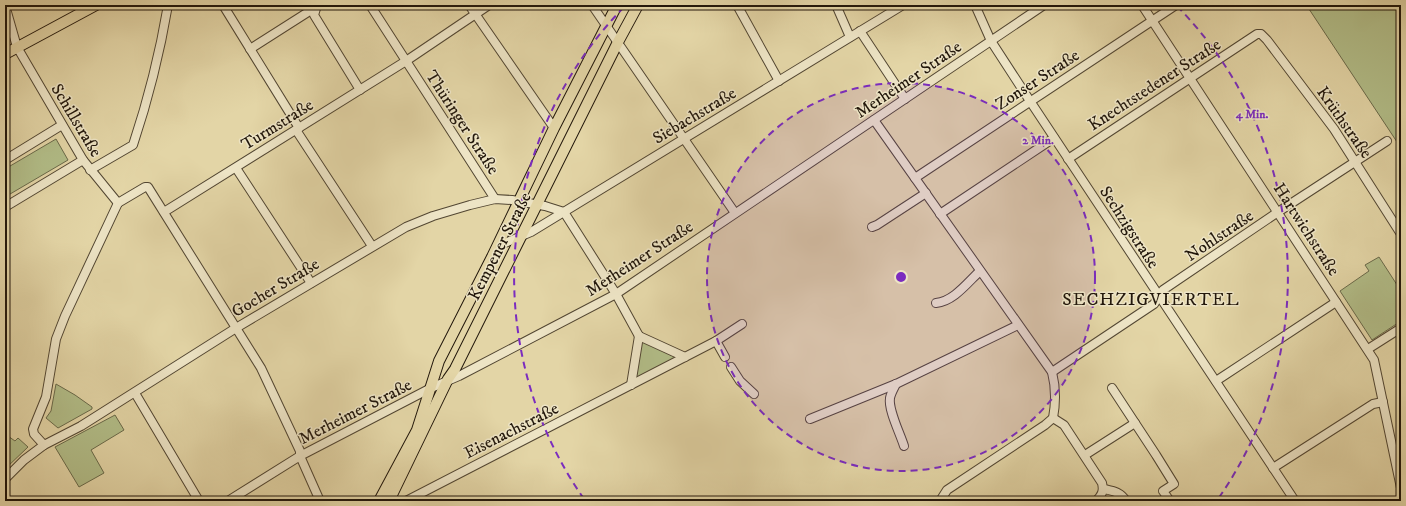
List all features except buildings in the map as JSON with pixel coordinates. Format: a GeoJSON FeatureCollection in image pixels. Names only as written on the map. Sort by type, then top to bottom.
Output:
{"type":"FeatureCollection","features":[{"type":"Feature","properties":{"kind":"main road"},"geometry":{"type":"LineString","coordinates":[[5,54],[96,5]]}},
{"type":"Feature","properties":{"kind":"main road","name":"Kempener Straße"},"geometry":{"type":"LineString","coordinates":[[379,501],[417,430],[438,361],[498,246],[518,201],[554,128],[617,5]]}},
{"type":"Feature","properties":{"kind":"main road","name":"Kempener Straße"},"geometry":{"type":"LineString","coordinates":[[389,501],[448,379],[455,369],[618,42],[638,5]]}},
{"type":"Feature","properties":{"kind":"street","name":"Schillstraße"},"geometry":{"type":"LineString","coordinates":[[5,5],[17,47],[82,160],[118,203]]}},
{"type":"Feature","properties":{"kind":"street"},"geometry":{"type":"LineString","coordinates":[[90,170],[133,145],[151,82],[168,5]]}},
{"type":"Feature","properties":{"kind":"street"},"geometry":{"type":"LineString","coordinates":[[223,5],[298,129],[372,246]]}},
{"type":"Feature","properties":{"kind":"street","name":"Thüringer Straße"},"geometry":{"type":"LineString","coordinates":[[370,5],[495,199]]}},
{"type":"Feature","properties":{"kind":"street"},"geometry":{"type":"LineString","coordinates":[[470,5],[554,128]]}},
{"type":"Feature","properties":{"kind":"street","name":"Turmstraße"},"geometry":{"type":"LineString","coordinates":[[164,212],[360,90],[489,5]]}},
{"type":"Feature","properties":{"kind":"street"},"geometry":{"type":"LineString","coordinates":[[592,5],[735,213]]}},
{"type":"Feature","properties":{"kind":"street"},"geometry":{"type":"LineString","coordinates":[[737,5],[779,81]]}},
{"type":"Feature","properties":{"kind":"street"},"geometry":{"type":"LineString","coordinates":[[836,5],[850,37]]}},
{"type":"Feature","properties":{"kind":"street","name":"Siebachstraße"},"geometry":{"type":"LineString","coordinates":[[498,246],[521,237],[564,212],[903,5]]}},
{"type":"Feature","properties":{"kind":"street","name":"Sechzigstraße"},"geometry":{"type":"LineString","coordinates":[[976,5],[991,41],[1030,102],[1294,501]]}},
{"type":"Feature","properties":{"kind":"street","name":"Merheimer Straße"},"geometry":{"type":"LineString","coordinates":[[228,501],[300,456],[430,388],[448,379],[459,376],[616,294],[1044,5]]}},
{"type":"Feature","properties":{"kind":"street","name":"Hartwichstraße"},"geometry":{"type":"LineString","coordinates":[[1142,5],[1374,360],[1401,488]]}},
{"type":"Feature","properties":{"kind":"street","name":"Zonser Straße"},"geometry":{"type":"LineString","coordinates":[[915,178],[1176,5]]}},
{"type":"Feature","properties":{"kind":"street"},"geometry":{"type":"LineString","coordinates":[[250,49],[317,6]]}},
{"type":"Feature","properties":{"kind":"street"},"geometry":{"type":"LineString","coordinates":[[317,6],[314,15],[360,90]]}},
{"type":"Feature","properties":{"kind":"street"},"geometry":{"type":"LineString","coordinates":[[860,31],[905,99]]}},
{"type":"Feature","properties":{"kind":"street","name":"Knechtstedener Straße"},"geometry":{"type":"LineString","coordinates":[[1068,159],[1257,34]]}},
{"type":"Feature","properties":{"kind":"street","name":"Krüthstraße"},"geometry":{"type":"LineString","coordinates":[[1257,34],[1263,35],[1268,40],[1334,128],[1401,234]]}},
{"type":"Feature","properties":{"kind":"street"},"geometry":{"type":"LineString","coordinates":[[874,120],[1052,372],[1054,383],[1056,401],[1053,418],[1045,425],[947,490],[940,501]]}},
{"type":"Feature","properties":{"kind":"street"},"geometry":{"type":"LineString","coordinates":[[5,160],[62,125]]}},
{"type":"Feature","properties":{"kind":"street"},"geometry":{"type":"LineString","coordinates":[[940,214],[1054,138]]}},
{"type":"Feature","properties":{"kind":"street","name":"Nohlstraße"},"geometry":{"type":"LineString","coordinates":[[1052,372],[1154,304],[1163,290],[1387,140]]}},
{"type":"Feature","properties":{"kind":"street"},"geometry":{"type":"LineString","coordinates":[[5,207],[82,160]]}},
{"type":"Feature","properties":{"kind":"street"},"geometry":{"type":"LineString","coordinates":[[236,168],[311,283]]}},
{"type":"Feature","properties":{"kind":"street"},"geometry":{"type":"LineString","coordinates":[[44,445],[34,434],[33,429],[46,397],[56,339],[65,316],[118,203],[145,187],[148,187],[261,368],[300,451],[300,456],[320,501]]}},
{"type":"Feature","properties":{"kind":"street"},"geometry":{"type":"LineString","coordinates":[[872,228],[926,193]]}},
{"type":"Feature","properties":{"kind":"street","name":"Gocher Straße"},"geometry":{"type":"LineString","coordinates":[[5,479],[24,460],[44,445],[81,426],[236,328],[406,227],[433,216],[495,199],[518,201],[564,212]]}},
{"type":"Feature","properties":{"kind":"street"},"geometry":{"type":"LineString","coordinates":[[564,212],[616,294],[638,336],[631,385]]}},
{"type":"Feature","properties":{"kind":"street"},"geometry":{"type":"LineString","coordinates":[[936,303],[951,298],[980,271]]}},
{"type":"Feature","properties":{"kind":"street"},"geometry":{"type":"LineString","coordinates":[[1216,381],[1336,302]]}},
{"type":"Feature","properties":{"kind":"street","name":"Eisenachstraße"},"geometry":{"type":"LineString","coordinates":[[406,501],[716,341],[742,324]]}},
{"type":"Feature","properties":{"kind":"street"},"geometry":{"type":"LineString","coordinates":[[810,419],[896,384],[1018,325]]}},
{"type":"Feature","properties":{"kind":"street"},"geometry":{"type":"LineString","coordinates":[[1368,349],[1401,328]]}},
{"type":"Feature","properties":{"kind":"street"},"geometry":{"type":"LineString","coordinates":[[638,336],[685,357]]}},
{"type":"Feature","properties":{"kind":"street"},"geometry":{"type":"LineString","coordinates":[[716,341],[725,357]]}},
{"type":"Feature","properties":{"kind":"street"},"geometry":{"type":"LineString","coordinates":[[731,367],[740,381],[754,394]]}},
{"type":"Feature","properties":{"kind":"street"},"geometry":{"type":"LineString","coordinates":[[896,384],[890,397],[889,407],[904,446]]}},
{"type":"Feature","properties":{"kind":"street"},"geometry":{"type":"LineString","coordinates":[[1112,388],[1174,484],[1163,491],[1170,501]]}},
{"type":"Feature","properties":{"kind":"street"},"geometry":{"type":"LineString","coordinates":[[135,393],[199,501]]}},
{"type":"Feature","properties":{"kind":"street"},"geometry":{"type":"LineString","coordinates":[[1273,468],[1373,404],[1383,402]]}},
{"type":"Feature","properties":{"kind":"street"},"geometry":{"type":"LineString","coordinates":[[1053,418],[1064,425],[1102,483],[1104,489],[1101,496],[1096,501]]}},
{"type":"Feature","properties":{"kind":"street"},"geometry":{"type":"LineString","coordinates":[[1085,456],[1135,423]]}},
{"type":"Feature","properties":{"kind":"street"},"geometry":{"type":"LineString","coordinates":[[1104,489],[1115,491],[1124,497],[1126,501]]}},
{"type":"Feature","properties":{"kind":"green space"},"geometry":{"type":"Polygon","coordinates":[[[1315,5],[1401,5],[1401,148],[1309,9],[1315,5]]]}},
{"type":"Feature","properties":{"kind":"green space"},"geometry":{"type":"Polygon","coordinates":[[[56,139],[68,160],[5,197],[5,169],[56,139]]]}},
{"type":"Feature","properties":{"kind":"green space"},"geometry":{"type":"Polygon","coordinates":[[[1379,257],[1401,291],[1401,321],[1372,340],[1340,291],[1369,271],[1365,265],[1379,257]]]}},
{"type":"Feature","properties":{"kind":"green space"},"geometry":{"type":"Polygon","coordinates":[[[641,340],[677,358],[634,380],[641,340]]]}},
{"type":"Feature","properties":{"kind":"green space"},"geometry":{"type":"Polygon","coordinates":[[[56,384],[92,407],[92,409],[58,428],[46,418],[51,411],[56,384]]]}},
{"type":"Feature","properties":{"kind":"green space"},"geometry":{"type":"Polygon","coordinates":[[[115,415],[124,430],[91,450],[104,473],[79,487],[55,447],[115,415]]]}},
{"type":"Feature","properties":{"kind":"green space"},"geometry":{"type":"Polygon","coordinates":[[[5,434],[15,441],[18,438],[28,447],[5,469],[5,434]]]}},
{"type":"Feature","properties":{"kind":"district","name":"SECHZIGVIERTEL"},"geometry":{"type":"Point","coordinates":[1151,299]}}]}
